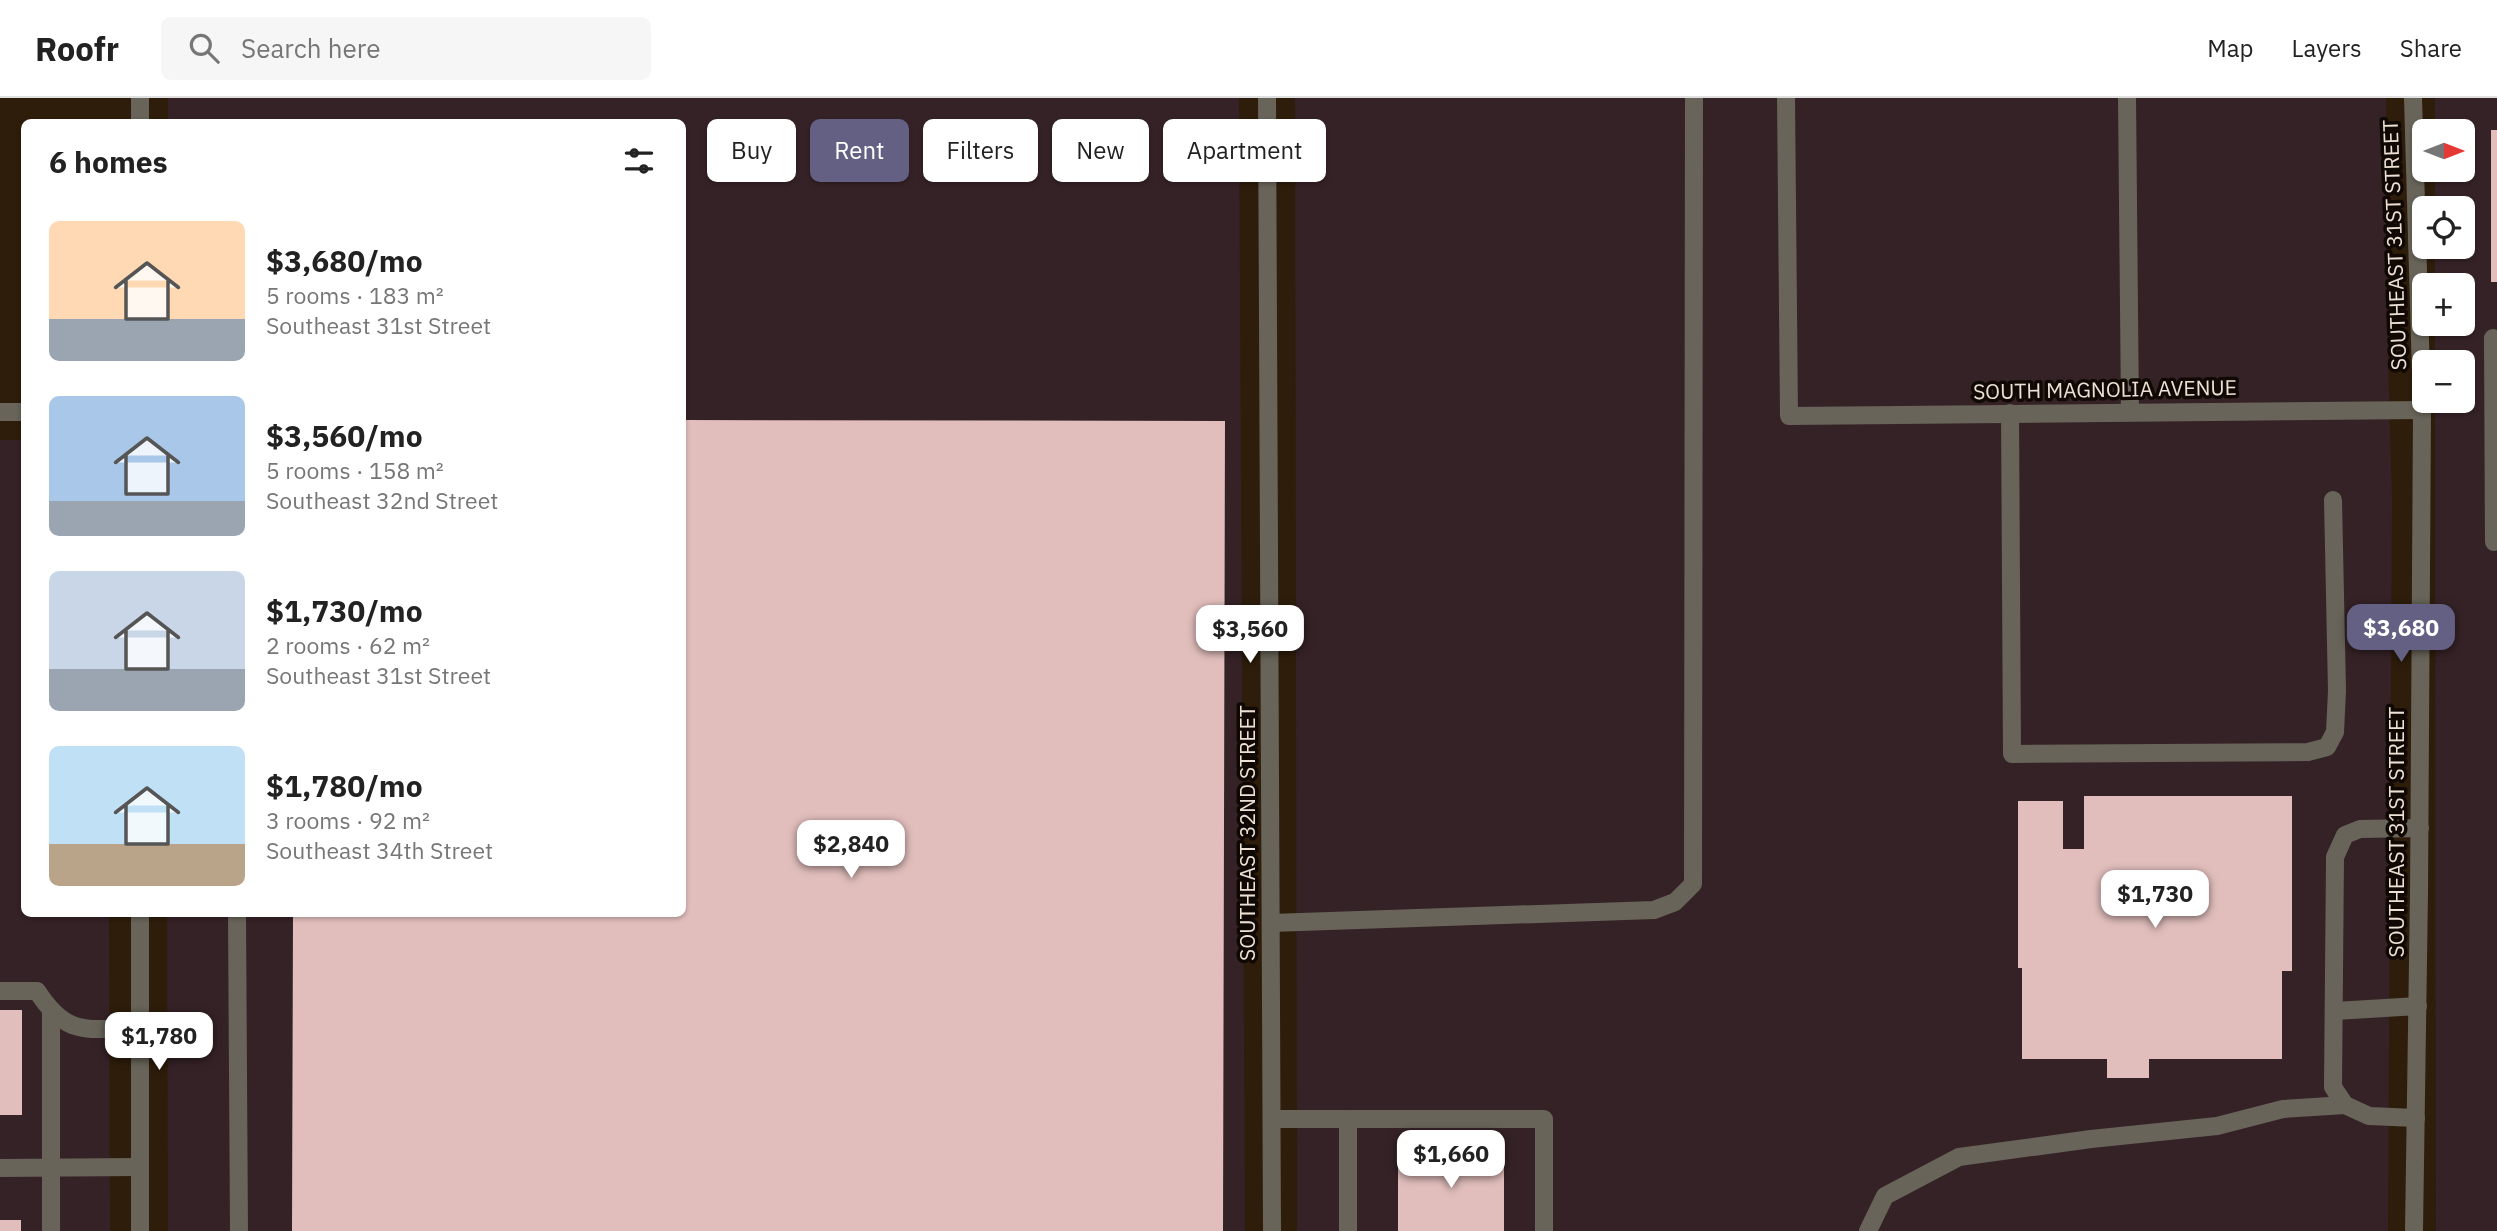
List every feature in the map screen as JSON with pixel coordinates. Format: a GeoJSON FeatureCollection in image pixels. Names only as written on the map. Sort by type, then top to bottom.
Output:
{"type":"FeatureCollection","features":[{"type":"Feature","properties":{"kind":"street"},"geometry":{"type":"LineString","coordinates":[[140,98],[140,119]]}},
{"type":"Feature","properties":{"kind":"street","name":"SOUTHEAST 32ND STREET"},"geometry":{"type":"LineString","coordinates":[[1267,98],[1272,1231]]}},
{"type":"Feature","properties":{"kind":"street"},"geometry":{"type":"LineString","coordinates":[[1270,923],[1654,910],[1675,902],[1693,884],[1694,98]]}},
{"type":"Feature","properties":{"kind":"street","name":"SOUTH MAGNOLIA AVENUE"},"geometry":{"type":"LineString","coordinates":[[1786,98],[1789,416],[2412,410]]}},
{"type":"Feature","properties":{"kind":"street"},"geometry":{"type":"LineString","coordinates":[[2127,98],[2130,412]]}},
{"type":"Feature","properties":{"kind":"street","name":"SOUTHEAST 31ST STREET"},"geometry":{"type":"LineString","coordinates":[[2413,98],[2420,350]]}},
{"type":"Feature","properties":{"kind":"street"},"geometry":{"type":"LineString","coordinates":[[2493,338],[2494,542]]}},
{"type":"Feature","properties":{"kind":"street"},"geometry":{"type":"LineString","coordinates":[[0,412],[21,412]]}},
{"type":"Feature","properties":{"kind":"street"},"geometry":{"type":"LineString","coordinates":[[2010,413],[2012,754],[2308,752],[2327,747],[2335,732],[2337,691],[2333,500]]}},
{"type":"Feature","properties":{"kind":"street","name":"SOUTHEAST 31ST STREET"},"geometry":{"type":"LineString","coordinates":[[2414,1231],[2422,413]]}},
{"type":"Feature","properties":{"kind":"street"},"geometry":{"type":"LineString","coordinates":[[2345,1105],[2333,1087],[2335,857],[2345,835],[2360,829],[2420,828]]}},
{"type":"Feature","properties":{"kind":"street"},"geometry":{"type":"LineString","coordinates":[[140,917],[140,1231]]}},
{"type":"Feature","properties":{"kind":"street"},"geometry":{"type":"LineString","coordinates":[[237,917],[239,1231]]}},
{"type":"Feature","properties":{"kind":"street"},"geometry":{"type":"LineString","coordinates":[[0,991],[37,991],[51,1013],[75,1028],[140,1028]]}},
{"type":"Feature","properties":{"kind":"street"},"geometry":{"type":"LineString","coordinates":[[2335,1011],[2418,1006]]}},
{"type":"Feature","properties":{"kind":"street"},"geometry":{"type":"LineString","coordinates":[[51,1013],[51,1231]]}},
{"type":"Feature","properties":{"kind":"street"},"geometry":{"type":"LineString","coordinates":[[1868,1231],[1885,1196],[1959,1157],[2091,1139],[2217,1126],[2283,1109],[2345,1105],[2369,1116],[2416,1118]]}},
{"type":"Feature","properties":{"kind":"street"},"geometry":{"type":"LineString","coordinates":[[1272,1119],[1544,1119],[1544,1231]]}},
{"type":"Feature","properties":{"kind":"street"},"geometry":{"type":"LineString","coordinates":[[1348,1119],[1348,1231]]}},
{"type":"Feature","properties":{"kind":"street"},"geometry":{"type":"LineString","coordinates":[[0,1168],[140,1167]]}},
{"type":"Feature","properties":{"kind":"shaded area"},"geometry":{"type":"Polygon","coordinates":[[[168,98],[1239,98],[1239,119],[1163,119],[1163,182],[1239,182],[1245,1231],[168,1231],[167,917],[686,917],[686,119],[168,119],[168,98]]]}},
{"type":"Feature","properties":{"kind":"shaded area"},"geometry":{"type":"Polygon","coordinates":[[[1295,98],[2386,98],[2387,323],[2392,499],[2388,1231],[1297,1231],[1295,182],[1326,182],[1326,119],[1295,119],[1295,98]]]}},
{"type":"Feature","properties":{"kind":"shaded area"},"geometry":{"type":"Polygon","coordinates":[[[2435,98],[2497,98],[2497,1231],[2436,1231],[2435,413],[2475,413],[2475,350],[2435,350],[2435,336],[2475,336],[2475,273],[2435,273],[2435,259],[2475,259],[2475,196],[2435,196],[2435,182],[2475,182],[2475,119],[2435,119],[2435,98]]]}},
{"type":"Feature","properties":{"kind":"shaded area"},"geometry":{"type":"Polygon","coordinates":[[[0,440],[21,440],[21,917],[109,917],[110,1231],[0,1231],[0,440]]]}},
{"type":"Feature","properties":{"kind":"building"},"geometry":{"type":"Polygon","coordinates":[[[2491,130],[2497,130],[2497,282],[2491,282],[2491,130]]]}},
{"type":"Feature","properties":{"kind":"building"},"geometry":{"type":"Polygon","coordinates":[[[686,420],[1225,421],[1223,1231],[292,1231],[293,917],[686,917],[686,420]]]}},
{"type":"Feature","properties":{"kind":"building"},"geometry":{"type":"Polygon","coordinates":[[[2084,796],[2292,796],[2292,971],[2282,971],[2282,1059],[2149,1059],[2149,1078],[2107,1078],[2107,1059],[2022,1059],[2022,968],[2018,968],[2018,801],[2063,801],[2063,849],[2084,849],[2084,796]]]}},
{"type":"Feature","properties":{"kind":"building"},"geometry":{"type":"Polygon","coordinates":[[[0,1010],[22,1010],[22,1115],[0,1115],[0,1010]]]}},
{"type":"Feature","properties":{"kind":"building"},"geometry":{"type":"Polygon","coordinates":[[[1398,1149],[1504,1149],[1504,1231],[1398,1231],[1398,1149]]]}},
{"type":"Feature","properties":{"kind":"building"},"geometry":{"type":"Polygon","coordinates":[[[0,1220],[21,1220],[21,1231],[0,1231],[0,1220]]]}}]}
